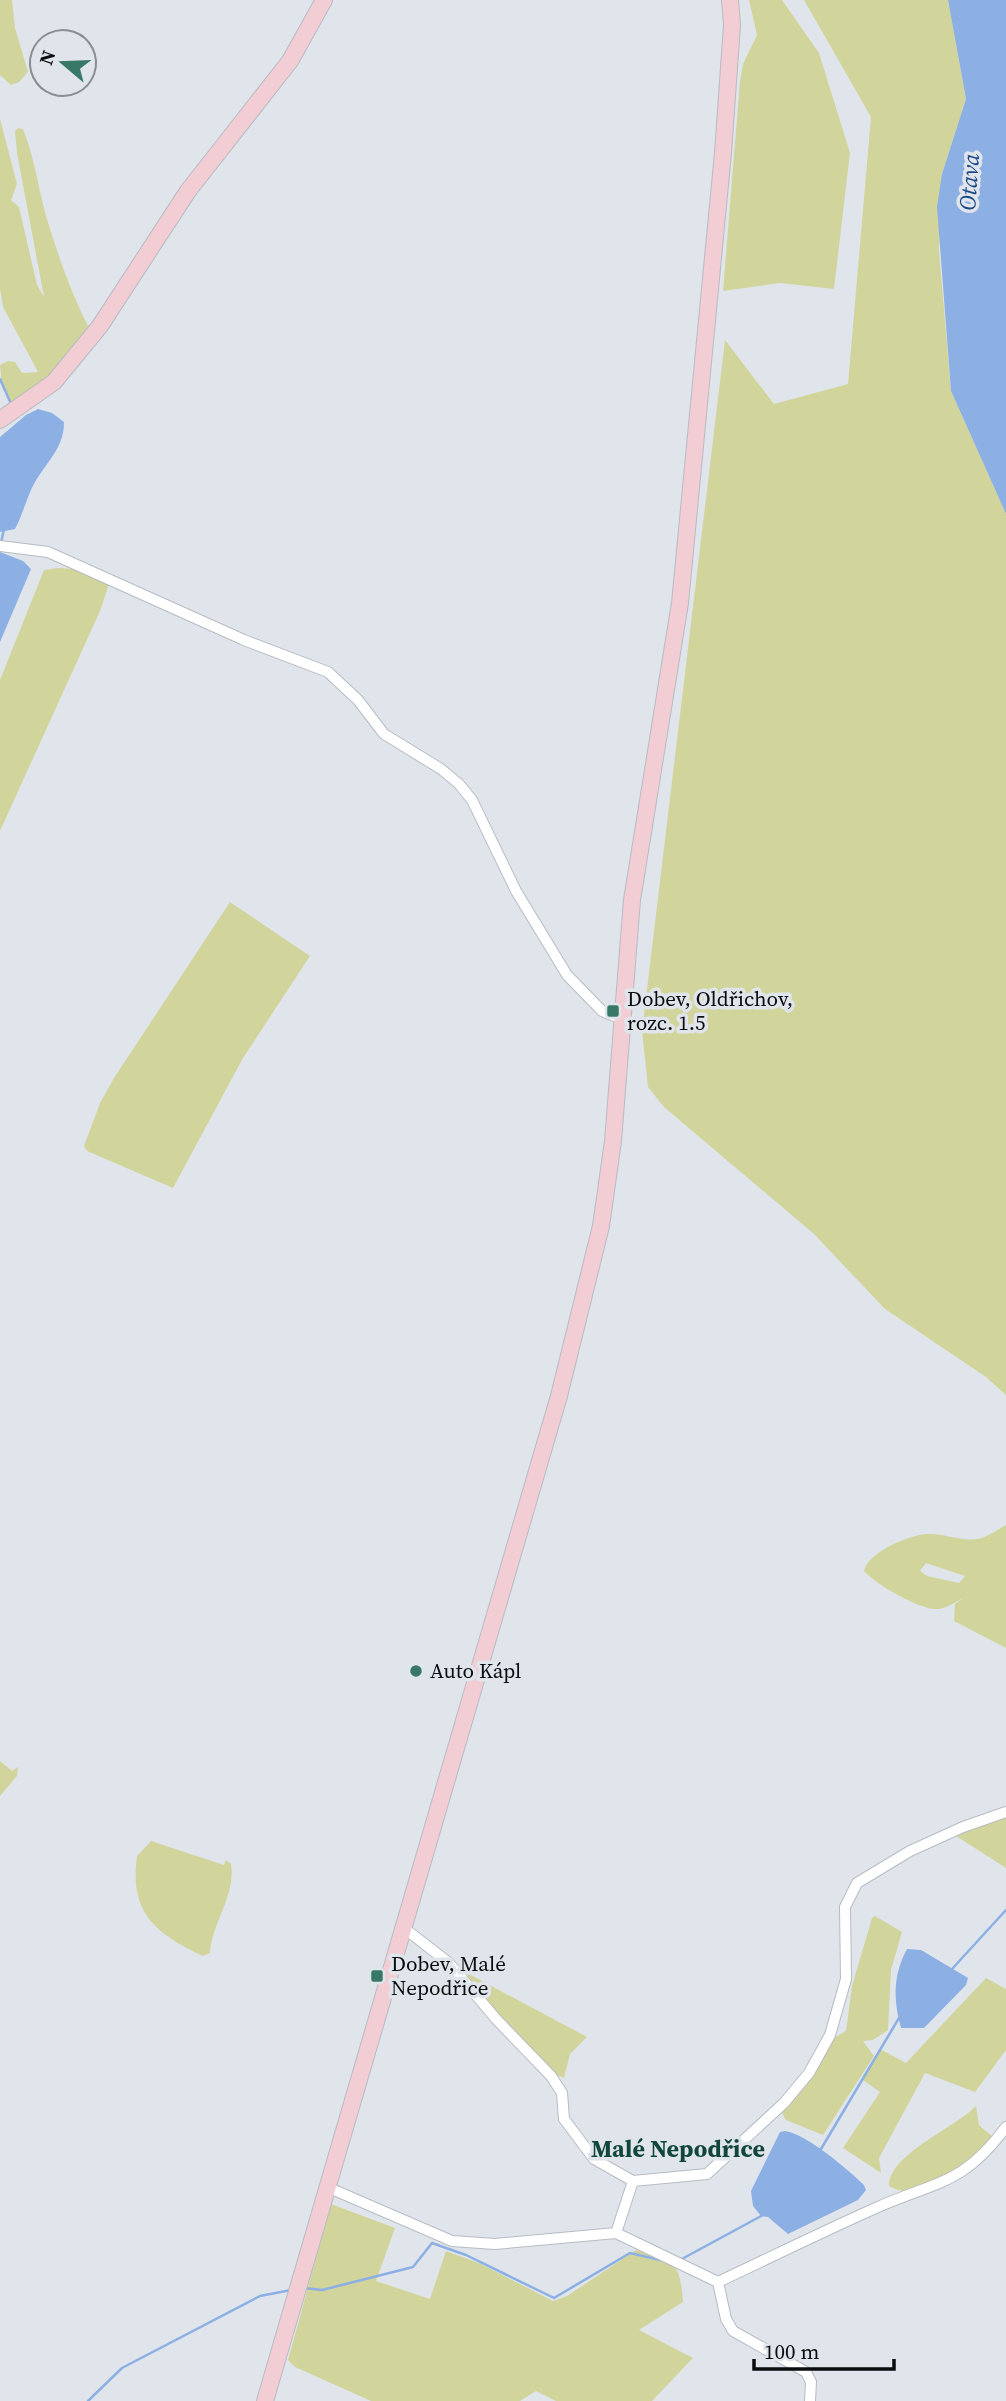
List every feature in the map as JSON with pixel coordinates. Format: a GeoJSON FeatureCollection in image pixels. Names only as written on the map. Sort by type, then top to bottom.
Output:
{"type":"FeatureCollection","features":[{"type":"Feature","properties":{"kind":"main road"},"geometry":{"type":"LineString","coordinates":[[0,420],[54,382],[100,326],[188,191],[290,61],[324,0]]}},
{"type":"Feature","properties":{"kind":"main road"},"geometry":{"type":"LineString","coordinates":[[265,2401],[576,1336],[601,1226],[613,1141],[632,900],[680,603],[723,153],[732,26],[730,0]]}},
{"type":"Feature","properties":{"kind":"street"},"geometry":{"type":"LineString","coordinates":[[0,546],[48,552],[244,640],[328,672],[358,700],[384,734],[441,769],[459,784],[472,800],[516,891],[567,975],[602,1011],[621,1019]]}},
{"type":"Feature","properties":{"kind":"street"},"geometry":{"type":"LineString","coordinates":[[404,1928],[449,1963],[503,2027],[551,2076],[562,2093],[564,2119],[570,2131],[594,2159],[633,2181],[707,2174],[785,2103],[809,2073],[830,2035],[846,1979],[845,1907],[856,1884],[910,1851],[963,1827],[1006,1812]]}},
{"type":"Feature","properties":{"kind":"street"},"geometry":{"type":"LineString","coordinates":[[718,2282],[879,2206],[947,2181],[981,2157],[1006,2127]]}},
{"type":"Feature","properties":{"kind":"street"},"geometry":{"type":"LineString","coordinates":[[616,2233],[633,2181]]}},
{"type":"Feature","properties":{"kind":"street"},"geometry":{"type":"LineString","coordinates":[[327,2187],[452,2241],[495,2244],[616,2233],[718,2282]]}},
{"type":"Feature","properties":{"kind":"street"},"geometry":{"type":"LineString","coordinates":[[718,2282],[726,2319],[733,2330],[806,2372],[811,2382],[810,2401]]}},
{"type":"Feature","properties":{"kind":"green space"},"geometry":{"type":"Polygon","coordinates":[[[0,0],[12,0],[15,28],[28,72],[19,82],[11,85],[0,75],[0,0]]]}},
{"type":"Feature","properties":{"kind":"green space"},"geometry":{"type":"Polygon","coordinates":[[[749,0],[782,0],[819,53],[850,153],[834,289],[780,283],[723,291],[740,81],[743,64],[757,35],[749,0]]]}},
{"type":"Feature","properties":{"kind":"green space"},"geometry":{"type":"Polygon","coordinates":[[[804,0],[948,0],[966,99],[942,174],[939,250],[951,391],[1006,514],[1006,1395],[986,1377],[885,1309],[814,1234],[664,1107],[648,1087],[642,1031],[725,340],[774,404],[848,384],[871,117],[804,0]]]}},
{"type":"Feature","properties":{"kind":"green space"},"geometry":{"type":"Polygon","coordinates":[[[0,119],[17,184],[11,200],[19,207],[37,285],[44,297],[17,153],[15,131],[18,128],[23,129],[27,141],[46,217],[63,268],[90,330],[44,380],[11,404],[2,387],[0,365],[8,361],[15,362],[22,373],[38,372],[3,307],[0,289],[0,119]]]}},
{"type":"Feature","properties":{"kind":"green space"},"geometry":{"type":"Polygon","coordinates":[[[76,569],[109,584],[100,611],[0,831],[0,680],[44,570],[76,569]]]}},
{"type":"Feature","properties":{"kind":"green space"},"geometry":{"type":"Polygon","coordinates":[[[230,902],[310,956],[243,1058],[173,1188],[87,1151],[84,1146],[100,1103],[114,1078],[230,902]]]}},
{"type":"Feature","properties":{"kind":"green space"},"geometry":{"type":"Polygon","coordinates":[[[1006,1525],[1006,1648],[954,1621],[955,1604],[963,1598],[944,1608],[929,1608],[898,1595],[864,1571],[867,1564],[881,1551],[919,1535],[975,1539],[985,1537],[1006,1525]],[[926,1563],[920,1571],[927,1576],[959,1583],[965,1576],[926,1563]]]}},
{"type":"Feature","properties":{"kind":"green space"},"geometry":{"type":"Polygon","coordinates":[[[0,1761],[12,1771],[18,1767],[17,1776],[0,1796],[0,1761]]]}},
{"type":"Feature","properties":{"kind":"green space"},"geometry":{"type":"Polygon","coordinates":[[[1006,1815],[1006,1868],[953,1834],[1006,1815]]]}},
{"type":"Feature","properties":{"kind":"green space"},"geometry":{"type":"Polygon","coordinates":[[[151,1841],[224,1865],[226,1860],[231,1864],[230,1887],[210,1953],[203,1956],[172,1939],[159,1930],[142,1907],[137,1893],[137,1856],[151,1841]]]}},
{"type":"Feature","properties":{"kind":"green space"},"geometry":{"type":"Polygon","coordinates":[[[875,1916],[902,1932],[891,1970],[888,2030],[873,2040],[863,2041],[874,2056],[823,2135],[786,2120],[782,2113],[810,2077],[832,2039],[846,2031],[852,1986],[872,1918],[875,1916]]]}},
{"type":"Feature","properties":{"kind":"green space"},"geometry":{"type":"Polygon","coordinates":[[[469,1974],[587,2037],[570,2054],[564,2078],[554,2074],[499,2019],[466,1977],[469,1974]]]}},
{"type":"Feature","properties":{"kind":"green space"},"geometry":{"type":"Polygon","coordinates":[[[986,1978],[1006,1989],[1006,2050],[975,2092],[925,2073],[879,2158],[881,2173],[843,2148],[880,2092],[863,2080],[880,2049],[906,2063],[986,1978]]]}},
{"type":"Feature","properties":{"kind":"green space"},"geometry":{"type":"Polygon","coordinates":[[[976,2106],[979,2125],[993,2137],[984,2146],[959,2167],[930,2185],[916,2190],[889,2186],[892,2174],[911,2152],[976,2106]]]}},
{"type":"Feature","properties":{"kind":"green space"},"geometry":{"type":"Polygon","coordinates":[[[331,2204],[395,2228],[376,2281],[430,2299],[446,2251],[481,2264],[553,2301],[567,2296],[636,2250],[667,2261],[673,2265],[680,2278],[683,2302],[639,2330],[693,2358],[652,2401],[556,2401],[536,2391],[520,2401],[371,2401],[295,2367],[288,2360],[331,2204]]]}},
{"type":"Feature","properties":{"kind":"water","name":"Otava"},"geometry":{"type":"Polygon","coordinates":[[[948,0],[1006,0],[1006,514],[951,391],[937,207],[942,174],[966,99],[948,0]]]}},
{"type":"Feature","properties":{"kind":"water"},"geometry":{"type":"Polygon","coordinates":[[[38,409],[52,413],[64,422],[61,439],[32,487],[15,529],[0,532],[0,437],[26,415],[38,409]]]}},
{"type":"Feature","properties":{"kind":"water"},"geometry":{"type":"Polygon","coordinates":[[[0,552],[23,561],[31,569],[0,642],[0,552]]]}},
{"type":"Feature","properties":{"kind":"water"},"geometry":{"type":"Polygon","coordinates":[[[907,1949],[921,1950],[968,1978],[966,1985],[924,2028],[901,2028],[898,2017],[897,1978],[907,1949]]]}},
{"type":"Feature","properties":{"kind":"water"},"geometry":{"type":"Polygon","coordinates":[[[785,2131],[804,2138],[826,2153],[848,2170],[866,2190],[858,2200],[788,2234],[768,2217],[761,2216],[753,2206],[751,2191],[780,2132],[785,2131]]]}},
{"type":"Feature","properties":{"kind":"waterway"},"geometry":{"type":"LineString","coordinates":[[0,379],[12,406]]}},
{"type":"Feature","properties":{"kind":"waterway"},"geometry":{"type":"LineString","coordinates":[[1,543],[4,529]]}},
{"type":"Feature","properties":{"kind":"waterway"},"geometry":{"type":"LineString","coordinates":[[952,1969],[1006,1910]]}},
{"type":"Feature","properties":{"kind":"waterway"},"geometry":{"type":"LineString","coordinates":[[818,2154],[899,2018]]}},
{"type":"Feature","properties":{"kind":"waterway"},"geometry":{"type":"LineString","coordinates":[[680,2260],[763,2215]]}},
{"type":"Feature","properties":{"kind":"waterway"},"geometry":{"type":"LineString","coordinates":[[304,2288],[322,2290],[413,2267],[432,2243],[466,2255],[554,2298],[630,2253],[660,2260]]}},
{"type":"Feature","properties":{"kind":"waterway"},"geometry":{"type":"LineString","coordinates":[[88,2401],[122,2368],[260,2296],[291,2290]]}},
{"type":"Feature","properties":{"kind":"place","name":"Dobev, Oldřichov, rozc. 1.5"},"geometry":{"type":"Point","coordinates":[613,1011]}},
{"type":"Feature","properties":{"kind":"place","name":"Auto Kápl"},"geometry":{"type":"Point","coordinates":[416,1671]}},
{"type":"Feature","properties":{"kind":"place","name":"Dobev, Malé Nepodřice"},"geometry":{"type":"Point","coordinates":[377,1976]}},
{"type":"Feature","properties":{"kind":"district","name":"Malé Nepodřice"},"geometry":{"type":"Point","coordinates":[678,2149]}}]}
